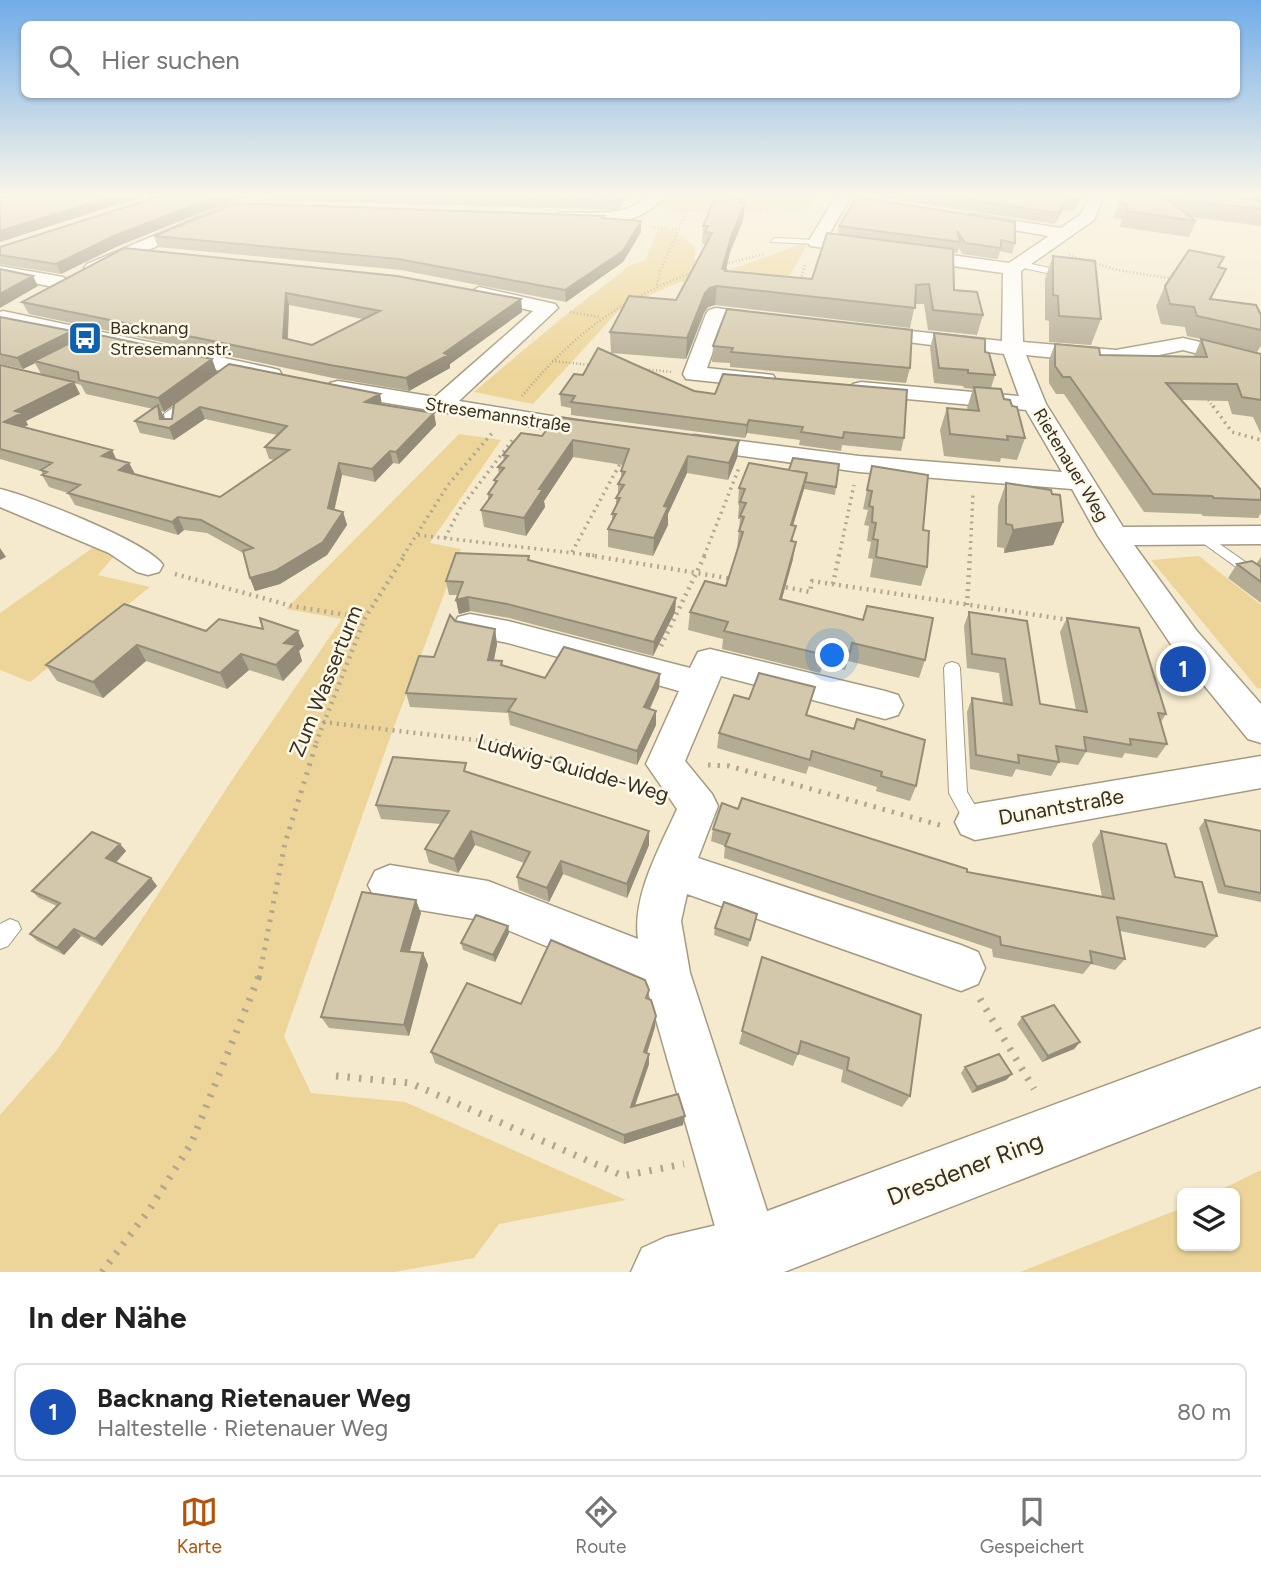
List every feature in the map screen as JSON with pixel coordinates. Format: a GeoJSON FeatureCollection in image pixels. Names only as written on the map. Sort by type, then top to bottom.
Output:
{"type":"FeatureCollection","features":[{"type":"Feature","properties":{"kind":"street"},"geometry":{"type":"LineString","coordinates":[[1,318],[118,255]]}},
{"type":"Feature","properties":{"kind":"street"},"geometry":{"type":"LineString","coordinates":[[159,255],[165,256]]}},
{"type":"Feature","properties":{"kind":"street"},"geometry":{"type":"LineString","coordinates":[[919,255],[1024,266],[1042,255]]}},
{"type":"Feature","properties":{"kind":"street","name":"Rietenauer Weg"},"geometry":{"type":"LineString","coordinates":[[1024,266],[1015,297],[1013,348],[1034,404],[1113,536],[1184,638],[1261,729]]}},
{"type":"Feature","properties":{"kind":"street"},"geometry":{"type":"LineString","coordinates":[[0,271],[63,283]]}},
{"type":"Feature","properties":{"kind":"street"},"geometry":{"type":"LineString","coordinates":[[454,289],[548,309]]}},
{"type":"Feature","properties":{"kind":"street"},"geometry":{"type":"LineString","coordinates":[[439,406],[548,309]]}},
{"type":"Feature","properties":{"kind":"street"},"geometry":{"type":"LineString","coordinates":[[784,382],[694,374],[716,314],[797,324]]}},
{"type":"Feature","properties":{"kind":"street"},"geometry":{"type":"LineString","coordinates":[[1,318],[229,372],[296,380]]}},
{"type":"Feature","properties":{"kind":"street"},"geometry":{"type":"LineString","coordinates":[[851,331],[1116,358],[1183,344],[1261,363]]}},
{"type":"Feature","properties":{"kind":"street","name":"Stresemannstraße"},"geometry":{"type":"LineString","coordinates":[[321,385],[516,419],[636,435]]}},
{"type":"Feature","properties":{"kind":"street"},"geometry":{"type":"LineString","coordinates":[[837,387],[1034,404]]}},
{"type":"Feature","properties":{"kind":"street"},"geometry":{"type":"LineString","coordinates":[[670,440],[859,464],[1083,482]]}},
{"type":"Feature","properties":{"kind":"street"},"geometry":{"type":"LineString","coordinates":[[0,497],[119,547],[148,565]]}},
{"type":"Feature","properties":{"kind":"street"},"geometry":{"type":"LineString","coordinates":[[1113,536],[1261,535]]}},
{"type":"Feature","properties":{"kind":"street"},"geometry":{"type":"LineString","coordinates":[[470,625],[650,668],[701,684]]}},
{"type":"Feature","properties":{"kind":"street","name":"Ludwig-Quidde-Weg"},"geometry":{"type":"LineString","coordinates":[[751,1251],[666,973],[658,922],[672,869],[698,806],[665,764],[710,661],[886,705]]}},
{"type":"Feature","properties":{"kind":"street","name":"Dunantstraße"},"geometry":{"type":"LineString","coordinates":[[975,822],[1261,772]]}},
{"type":"Feature","properties":{"kind":"street"},"geometry":{"type":"LineString","coordinates":[[672,869],[848,942],[961,968]]}},
{"type":"Feature","properties":{"kind":"street"},"geometry":{"type":"LineString","coordinates":[[390,885],[488,901],[666,973]]}},
{"type":"Feature","properties":{"kind":"street","name":"Dresdener Ring"},"geometry":{"type":"LineString","coordinates":[[666,1272],[751,1251],[1261,1057]]}},
{"type":"Feature","properties":{"kind":"lane"},"geometry":{"type":"LineString","coordinates":[[1024,266],[1051,271]]}},
{"type":"Feature","properties":{"kind":"lane"},"geometry":{"type":"LineString","coordinates":[[171,427],[170,414],[202,391]]}},
{"type":"Feature","properties":{"kind":"lane"},"geometry":{"type":"LineString","coordinates":[[1201,536],[1261,580]]}},
{"type":"Feature","properties":{"kind":"lane","name":"Dunantstraße"},"geometry":{"type":"LineString","coordinates":[[952,668],[958,793],[975,822]]}},
{"type":"Feature","properties":{"kind":"path"},"geometry":{"type":"LineString","coordinates":[[657,285],[667,255]]}},
{"type":"Feature","properties":{"kind":"path"},"geometry":{"type":"LineString","coordinates":[[711,267],[758,255]]}},
{"type":"Feature","properties":{"kind":"path"},"geometry":{"type":"LineString","coordinates":[[1081,255],[1113,269],[1183,280]]}},
{"type":"Feature","properties":{"kind":"path"},"geometry":{"type":"LineString","coordinates":[[797,324],[809,289],[798,288],[805,264]]}},
{"type":"Feature","properties":{"kind":"path","name":"Zum Wasserturm"},"geometry":{"type":"LineString","coordinates":[[103,1272],[149,1210],[191,1144],[261,972],[285,843],[323,722],[365,618],[447,485],[516,419],[551,361],[601,317],[657,285],[697,271]]}},
{"type":"Feature","properties":{"kind":"path"},"geometry":{"type":"LineString","coordinates":[[624,303],[636,304]]}},
{"type":"Feature","properties":{"kind":"path"},"geometry":{"type":"LineString","coordinates":[[548,309],[601,317]]}},
{"type":"Feature","properties":{"kind":"path"},"geometry":{"type":"LineString","coordinates":[[1183,344],[1177,362],[1233,432],[1261,440]]}},
{"type":"Feature","properties":{"kind":"path"},"geometry":{"type":"LineString","coordinates":[[551,361],[603,366]]}},
{"type":"Feature","properties":{"kind":"path"},"geometry":{"type":"LineString","coordinates":[[642,369],[694,374]]}},
{"type":"Feature","properties":{"kind":"path"},"geometry":{"type":"LineString","coordinates":[[445,538],[516,419]]}},
{"type":"Feature","properties":{"kind":"path"},"geometry":{"type":"LineString","coordinates":[[572,552],[636,435]]}},
{"type":"Feature","properties":{"kind":"path"},"geometry":{"type":"LineString","coordinates":[[650,668],[698,573],[746,450]]}},
{"type":"Feature","properties":{"kind":"path"},"geometry":{"type":"LineString","coordinates":[[967,605],[974,474]]}},
{"type":"Feature","properties":{"kind":"path"},"geometry":{"type":"LineString","coordinates":[[833,584],[853,493]]}},
{"type":"Feature","properties":{"kind":"path"},"geometry":{"type":"LineString","coordinates":[[418,535],[572,552],[736,579]]}},
{"type":"Feature","properties":{"kind":"path"},"geometry":{"type":"LineString","coordinates":[[148,565],[219,588],[292,606],[365,618]]}},
{"type":"Feature","properties":{"kind":"path"},"geometry":{"type":"LineString","coordinates":[[773,585],[810,592],[812,581],[1070,621]]}},
{"type":"Feature","properties":{"kind":"path","name":"Ludwig-Quidde-Weg"},"geometry":{"type":"LineString","coordinates":[[323,722],[491,740],[698,806]]}},
{"type":"Feature","properties":{"kind":"path"},"geometry":{"type":"LineString","coordinates":[[665,764],[729,766],[946,826],[975,822]]}},
{"type":"Feature","properties":{"kind":"path"},"geometry":{"type":"LineString","coordinates":[[961,968],[1034,1089]]}},
{"type":"Feature","properties":{"kind":"path"},"geometry":{"type":"LineString","coordinates":[[336,1076],[410,1083],[623,1176],[722,1157]]}},
{"type":"Feature","properties":{"kind":"shaded area"},"geometry":{"type":"Polygon","coordinates":[[[647,255],[695,255],[695,260],[730,270],[770,255],[801,255],[785,284],[726,279],[680,282],[622,307],[533,404],[474,392],[627,268],[645,261],[647,255]]]}},
{"type":"Feature","properties":{"kind":"shaded area"},"geometry":{"type":"Polygon","coordinates":[[[459,434],[501,440],[430,543],[461,549],[391,735],[284,1036],[311,1093],[405,1102],[626,1200],[499,1224],[474,1258],[394,1272],[0,1272],[0,1115],[57,1050],[232,780],[342,619],[286,609],[459,434]]]}},
{"type":"Feature","properties":{"kind":"shaded area"},"geometry":{"type":"Polygon","coordinates":[[[94,547],[114,556],[98,575],[150,587],[30,682],[0,670],[0,613],[94,547]]]}},
{"type":"Feature","properties":{"kind":"shaded area"},"geometry":{"type":"Polygon","coordinates":[[[1199,556],[1261,605],[1261,688],[1258,689],[1151,560],[1199,556]]]}},
{"type":"Feature","properties":{"kind":"shaded area"},"geometry":{"type":"Polygon","coordinates":[[[1261,1170],[1261,1272],[1020,1272],[1177,1210],[1177,1251],[1240,1251],[1240,1188],[1224,1188],[1261,1170]]]}},
{"type":"Feature","properties":{"kind":"building"},"geometry":{"type":"Polygon","coordinates":[[[2,255],[74,255],[56,264],[2,255]]]}},
{"type":"Feature","properties":{"kind":"building"},"geometry":{"type":"Polygon","coordinates":[[[110,255],[196,255],[397,276],[521,299],[444,353],[448,355],[406,378],[22,302],[110,255]],[[286,293],[283,338],[312,345],[380,311],[286,293]]]}},
{"type":"Feature","properties":{"kind":"building"},"geometry":{"type":"Polygon","coordinates":[[[359,255],[617,255],[565,290],[398,259],[359,255]]]}},
{"type":"Feature","properties":{"kind":"building"},"geometry":{"type":"Polygon","coordinates":[[[700,255],[726,255],[722,269],[726,269],[725,271],[812,279],[820,255],[953,255],[954,290],[977,292],[983,315],[933,310],[929,284],[916,285],[915,308],[717,286],[705,293],[687,338],[610,332],[629,296],[676,300],[700,255]]]}},
{"type":"Feature","properties":{"kind":"building"},"geometry":{"type":"Polygon","coordinates":[[[1185,255],[1224,257],[1218,267],[1226,269],[1210,299],[1256,305],[1261,315],[1261,330],[1197,316],[1194,307],[1170,304],[1165,286],[1185,255]]]}},
{"type":"Feature","properties":{"kind":"building"},"geometry":{"type":"Polygon","coordinates":[[[1053,256],[1095,261],[1101,319],[1059,316],[1058,296],[1053,295],[1053,256]]]}},
{"type":"Feature","properties":{"kind":"building"},"geometry":{"type":"Polygon","coordinates":[[[0,269],[33,276],[0,294],[0,269]]]}},
{"type":"Feature","properties":{"kind":"building"},"geometry":{"type":"Polygon","coordinates":[[[727,309],[912,330],[910,368],[731,352],[733,348],[713,346],[727,309]]]}},
{"type":"Feature","properties":{"kind":"building"},"geometry":{"type":"Polygon","coordinates":[[[0,317],[72,331],[17,358],[0,354],[0,317]]]}},
{"type":"Feature","properties":{"kind":"building"},"geometry":{"type":"Polygon","coordinates":[[[90,333],[212,359],[158,398],[79,380],[78,372],[34,361],[90,333]]]}},
{"type":"Feature","properties":{"kind":"building"},"geometry":{"type":"Polygon","coordinates":[[[934,333],[985,339],[985,352],[989,353],[995,375],[939,368],[934,333]]]}},
{"type":"Feature","properties":{"kind":"building"},"geometry":{"type":"Polygon","coordinates":[[[1201,339],[1261,354],[1261,400],[1242,397],[1237,384],[1166,383],[1261,490],[1261,500],[1153,494],[1070,377],[1063,377],[1055,366],[1055,344],[1099,348],[1100,355],[1207,357],[1201,339]]]}},
{"type":"Feature","properties":{"kind":"building"},"geometry":{"type":"Polygon","coordinates":[[[598,348],[694,391],[715,394],[723,374],[907,390],[904,438],[844,432],[843,438],[801,432],[803,427],[749,420],[747,425],[571,402],[575,396],[560,394],[574,374],[583,375],[598,348]]]}},
{"type":"Feature","properties":{"kind":"building"},"geometry":{"type":"Polygon","coordinates":[[[229,364],[380,394],[365,402],[434,413],[396,452],[390,451],[372,469],[339,463],[328,508],[343,512],[323,542],[275,571],[250,578],[243,551],[253,548],[201,520],[178,517],[172,522],[68,493],[80,485],[42,475],[47,472],[41,470],[52,463],[0,449],[0,365],[74,382],[15,411],[22,413],[4,422],[112,450],[102,456],[129,463],[119,470],[220,497],[289,450],[265,447],[287,426],[200,407],[169,428],[135,421],[158,405],[160,419],[172,419],[174,404],[229,364]]]}},
{"type":"Feature","properties":{"kind":"building"},"geometry":{"type":"Polygon","coordinates":[[[974,387],[1001,389],[1004,399],[1010,400],[1012,406],[1017,407],[1025,438],[1007,436],[1008,440],[950,434],[947,408],[979,411],[974,387]]]}},
{"type":"Feature","properties":{"kind":"building"},"geometry":{"type":"Polygon","coordinates":[[[556,417],[739,441],[729,463],[688,456],[664,506],[668,507],[654,538],[608,529],[620,498],[616,498],[624,485],[618,484],[625,472],[621,471],[629,449],[573,440],[539,489],[543,489],[524,518],[481,510],[492,495],[488,494],[497,481],[494,480],[504,468],[498,467],[508,456],[503,455],[521,433],[542,436],[556,417]]]}},
{"type":"Feature","properties":{"kind":"building"},"geometry":{"type":"Polygon","coordinates":[[[793,458],[839,464],[836,487],[805,482],[807,473],[789,470],[793,458]]]}},
{"type":"Feature","properties":{"kind":"building"},"geometry":{"type":"Polygon","coordinates":[[[749,463],[807,473],[791,525],[796,526],[791,541],[796,542],[780,599],[863,620],[867,606],[933,618],[925,660],[852,643],[850,652],[827,646],[825,655],[724,631],[728,622],[690,612],[705,581],[726,586],[743,532],[739,531],[744,517],[740,516],[746,503],[740,502],[745,489],[739,488],[749,463]]]}},
{"type":"Feature","properties":{"kind":"building"},"geometry":{"type":"Polygon","coordinates":[[[872,466],[928,475],[923,530],[929,531],[927,567],[876,557],[878,540],[873,539],[876,523],[872,522],[873,507],[869,506],[872,491],[867,490],[872,466]]]}},
{"type":"Feature","properties":{"kind":"building"},"geometry":{"type":"Polygon","coordinates":[[[1006,483],[1051,490],[1052,494],[1060,495],[1063,522],[1013,530],[1012,525],[1006,524],[1006,483]]]}},
{"type":"Feature","properties":{"kind":"building"},"geometry":{"type":"Polygon","coordinates":[[[456,553],[529,556],[528,560],[676,598],[654,642],[507,604],[468,597],[456,600],[463,582],[446,581],[456,553]]]}},
{"type":"Feature","properties":{"kind":"building"},"geometry":{"type":"Polygon","coordinates":[[[1252,561],[1261,567],[1261,582],[1237,564],[1252,561]]]}},
{"type":"Feature","properties":{"kind":"building"},"geometry":{"type":"Polygon","coordinates":[[[124,604],[206,631],[219,619],[263,629],[260,618],[298,631],[284,643],[296,645],[276,665],[241,654],[220,673],[137,645],[93,682],[46,665],[124,604]]]}},
{"type":"Feature","properties":{"kind":"building"},"geometry":{"type":"Polygon","coordinates":[[[969,612],[1027,621],[1040,704],[1087,712],[1067,618],[1139,628],[1166,714],[1158,713],[1167,744],[1130,739],[1131,745],[1084,737],[1086,751],[1056,746],[1059,762],[1018,755],[1019,763],[976,755],[972,698],[1012,705],[1005,659],[972,654],[969,612]]]}},
{"type":"Feature","properties":{"kind":"building"},"geometry":{"type":"Polygon","coordinates":[[[450,615],[455,621],[495,629],[488,660],[502,661],[501,665],[545,678],[564,647],[660,674],[644,707],[656,711],[637,751],[508,711],[516,699],[406,693],[419,656],[434,657],[450,615]]]}},
{"type":"Feature","properties":{"kind":"building"},"geometry":{"type":"Polygon","coordinates":[[[759,673],[815,687],[806,715],[854,729],[857,719],[925,740],[916,786],[881,776],[882,772],[812,751],[810,760],[719,733],[734,695],[749,699],[759,673]]]}},
{"type":"Feature","properties":{"kind":"building"},"geometry":{"type":"Polygon","coordinates":[[[393,757],[466,763],[464,771],[649,831],[627,884],[561,861],[547,888],[517,877],[530,852],[471,831],[454,859],[425,849],[449,811],[376,805],[393,757]]]}},
{"type":"Feature","properties":{"kind":"building"},"geometry":{"type":"Polygon","coordinates":[[[742,798],[967,869],[967,872],[1114,899],[1101,831],[1166,844],[1175,877],[1202,882],[1217,936],[1117,917],[1125,959],[1090,951],[1092,963],[1001,945],[1000,937],[725,846],[730,834],[713,829],[722,803],[738,809],[742,798]]]}},
{"type":"Feature","properties":{"kind":"building"},"geometry":{"type":"Polygon","coordinates":[[[1205,820],[1261,831],[1261,893],[1225,886],[1205,820]]]}},
{"type":"Feature","properties":{"kind":"building"},"geometry":{"type":"Polygon","coordinates":[[[92,832],[120,844],[106,858],[151,878],[95,939],[74,929],[57,948],[30,934],[60,903],[32,891],[92,832]]]}},
{"type":"Feature","properties":{"kind":"building"},"geometry":{"type":"Polygon","coordinates":[[[362,892],[416,900],[401,951],[423,953],[404,1025],[321,1017],[362,892]]]}},
{"type":"Feature","properties":{"kind":"building"},"geometry":{"type":"Polygon","coordinates":[[[724,902],[757,914],[750,940],[715,928],[724,902]]]}},
{"type":"Feature","properties":{"kind":"building"},"geometry":{"type":"Polygon","coordinates":[[[476,915],[508,926],[493,955],[461,943],[476,915]]]}},
{"type":"Feature","properties":{"kind":"building"},"geometry":{"type":"Polygon","coordinates":[[[551,940],[645,980],[649,990],[646,998],[651,1000],[656,1016],[644,1052],[649,1054],[631,1107],[678,1094],[685,1116],[624,1135],[431,1052],[467,983],[521,1004],[551,940]]]}},
{"type":"Feature","properties":{"kind":"building"},"geometry":{"type":"Polygon","coordinates":[[[762,957],[921,1015],[910,1096],[847,1070],[849,1058],[801,1041],[798,1054],[742,1031],[762,957]]]}},
{"type":"Feature","properties":{"kind":"building"},"geometry":{"type":"Polygon","coordinates":[[[1054,1005],[1080,1042],[1048,1056],[1022,1017],[1054,1005]]]}},
{"type":"Feature","properties":{"kind":"building"},"geometry":{"type":"Polygon","coordinates":[[[999,1054],[1012,1074],[977,1087],[965,1067],[999,1054]]]}},
{"type":"Feature","properties":{"kind":"place","name":"Backnang Stresemannstr."},"geometry":{"type":"Point","coordinates":[85,338]}},
{"type":"Feature","properties":{"kind":"place","name":"Backnang Rietenauer Weg"},"geometry":{"type":"Point","coordinates":[1183,669]}}]}
